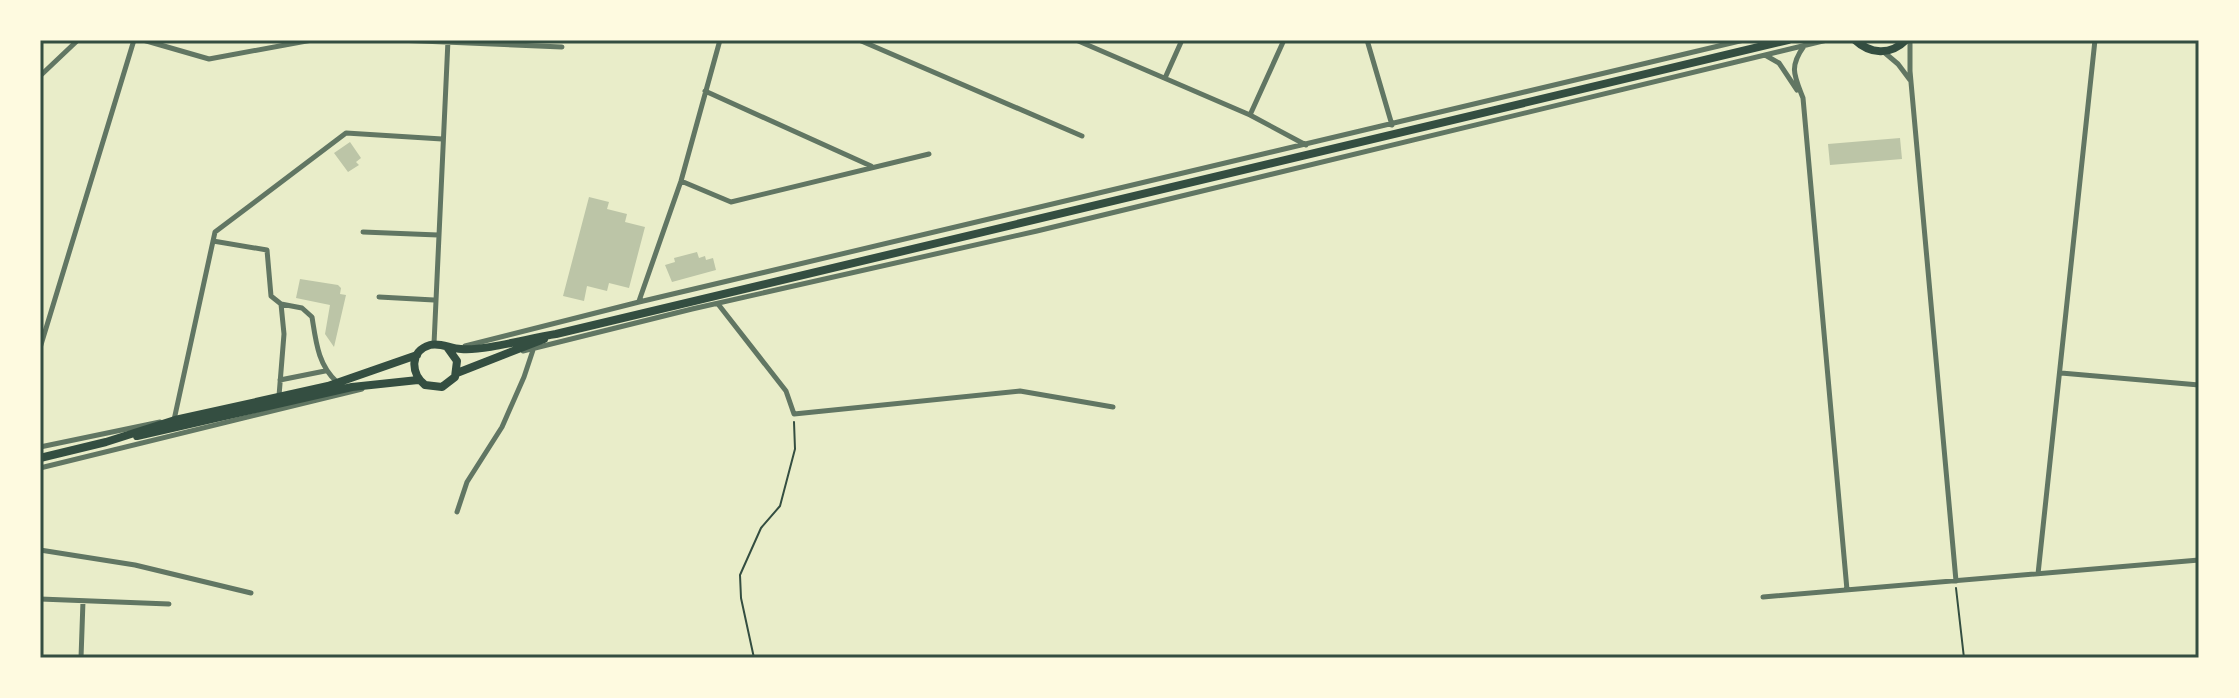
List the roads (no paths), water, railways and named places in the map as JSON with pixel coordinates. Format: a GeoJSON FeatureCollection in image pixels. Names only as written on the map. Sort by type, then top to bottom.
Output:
{"type":"FeatureCollection","features":[{"type":"Feature","properties":{"kind":"main road"},"geometry":{"type":"LineString","coordinates":[[418,380],[414,363],[417,355],[434,344],[476,348],[556,334],[1788,40]]}},
{"type":"Feature","properties":{"kind":"main road"},"geometry":{"type":"LineString","coordinates":[[1855,40],[1863,47],[1882,51],[1908,40]]}},
{"type":"Feature","properties":{"kind":"main road"},"geometry":{"type":"LineString","coordinates":[[40,458],[310,395],[418,380],[433,388],[442,387],[449,384],[457,373],[556,334]]}},
{"type":"Feature","properties":{"kind":"main road"},"geometry":{"type":"LineString","coordinates":[[450,347],[457,361],[457,373]]}},
{"type":"Feature","properties":{"kind":"main road"},"geometry":{"type":"LineString","coordinates":[[106,442],[175,420],[338,382],[417,355]]}},
{"type":"Feature","properties":{"kind":"street"},"geometry":{"type":"LineString","coordinates":[[40,76],[78,40]]}},
{"type":"Feature","properties":{"kind":"street"},"geometry":{"type":"LineString","coordinates":[[40,348],[134,40]]}},
{"type":"Feature","properties":{"kind":"street"},"geometry":{"type":"LineString","coordinates":[[143,40],[209,59],[312,40]]}},
{"type":"Feature","properties":{"kind":"street"},"geometry":{"type":"LineString","coordinates":[[397,40],[562,47]]}},
{"type":"Feature","properties":{"kind":"street"},"geometry":{"type":"LineString","coordinates":[[639,302],[681,181],[720,40]]}},
{"type":"Feature","properties":{"kind":"street"},"geometry":{"type":"LineString","coordinates":[[859,40],[1082,136]]}},
{"type":"Feature","properties":{"kind":"street"},"geometry":{"type":"LineString","coordinates":[[1076,40],[1250,115],[1307,145]]}},
{"type":"Feature","properties":{"kind":"street"},"geometry":{"type":"LineString","coordinates":[[1165,78],[1182,40]]}},
{"type":"Feature","properties":{"kind":"street"},"geometry":{"type":"LineString","coordinates":[[1250,115],[1284,40]]}},
{"type":"Feature","properties":{"kind":"street"},"geometry":{"type":"LineString","coordinates":[[1367,40],[1392,125]]}},
{"type":"Feature","properties":{"kind":"street"},"geometry":{"type":"LineString","coordinates":[[450,347],[1744,40]]}},
{"type":"Feature","properties":{"kind":"street"},"geometry":{"type":"LineString","coordinates":[[510,354],[1037,231],[1827,40]]}},
{"type":"Feature","properties":{"kind":"street"},"geometry":{"type":"LineString","coordinates":[[1908,40],[1956,581]]}},
{"type":"Feature","properties":{"kind":"street"},"geometry":{"type":"LineString","coordinates":[[2038,574],[2095,40]]}},
{"type":"Feature","properties":{"kind":"street"},"geometry":{"type":"LineString","coordinates":[[434,344],[448,41]]}},
{"type":"Feature","properties":{"kind":"street"},"geometry":{"type":"LineString","coordinates":[[1804,46],[1795,58],[1794,67],[1803,98],[1847,590]]}},
{"type":"Feature","properties":{"kind":"street"},"geometry":{"type":"LineString","coordinates":[[1882,51],[1898,64],[1913,84]]}},
{"type":"Feature","properties":{"kind":"street"},"geometry":{"type":"LineString","coordinates":[[1765,55],[1779,63],[1803,98]]}},
{"type":"Feature","properties":{"kind":"street"},"geometry":{"type":"LineString","coordinates":[[705,91],[874,167]]}},
{"type":"Feature","properties":{"kind":"street"},"geometry":{"type":"LineString","coordinates":[[40,447],[142,424],[175,420],[215,232],[346,133],[442,139]]}},
{"type":"Feature","properties":{"kind":"street"},"geometry":{"type":"LineString","coordinates":[[681,181],[731,202],[929,154]]}},
{"type":"Feature","properties":{"kind":"street"},"geometry":{"type":"LineString","coordinates":[[363,232],[438,235]]}},
{"type":"Feature","properties":{"kind":"street"},"geometry":{"type":"LineString","coordinates":[[213,241],[267,250],[271,296],[281,304],[302,308],[312,317],[316,346],[325,371],[338,382]]}},
{"type":"Feature","properties":{"kind":"street"},"geometry":{"type":"LineString","coordinates":[[379,297],[434,300]]}},
{"type":"Feature","properties":{"kind":"street"},"geometry":{"type":"LineString","coordinates":[[279,396],[284,334],[281,304]]}},
{"type":"Feature","properties":{"kind":"street"},"geometry":{"type":"LineString","coordinates":[[718,304],[786,391],[794,414],[1020,391],[1113,407]]}},
{"type":"Feature","properties":{"kind":"street"},"geometry":{"type":"LineString","coordinates":[[457,512],[467,482],[502,427],[533,349]]}},
{"type":"Feature","properties":{"kind":"street"},"geometry":{"type":"LineString","coordinates":[[280,380],[325,371]]}},
{"type":"Feature","properties":{"kind":"street"},"geometry":{"type":"LineString","coordinates":[[2061,373],[2199,385]]}},
{"type":"Feature","properties":{"kind":"street"},"geometry":{"type":"LineString","coordinates":[[40,468],[377,384]]}},
{"type":"Feature","properties":{"kind":"street"},"geometry":{"type":"LineString","coordinates":[[40,550],[135,565],[251,593]]}},
{"type":"Feature","properties":{"kind":"street"},"geometry":{"type":"LineString","coordinates":[[1763,597],[2199,560]]}},
{"type":"Feature","properties":{"kind":"street"},"geometry":{"type":"LineString","coordinates":[[40,599],[169,604]]}},
{"type":"Feature","properties":{"kind":"street"},"geometry":{"type":"LineString","coordinates":[[81,658],[83,601]]}}]}
